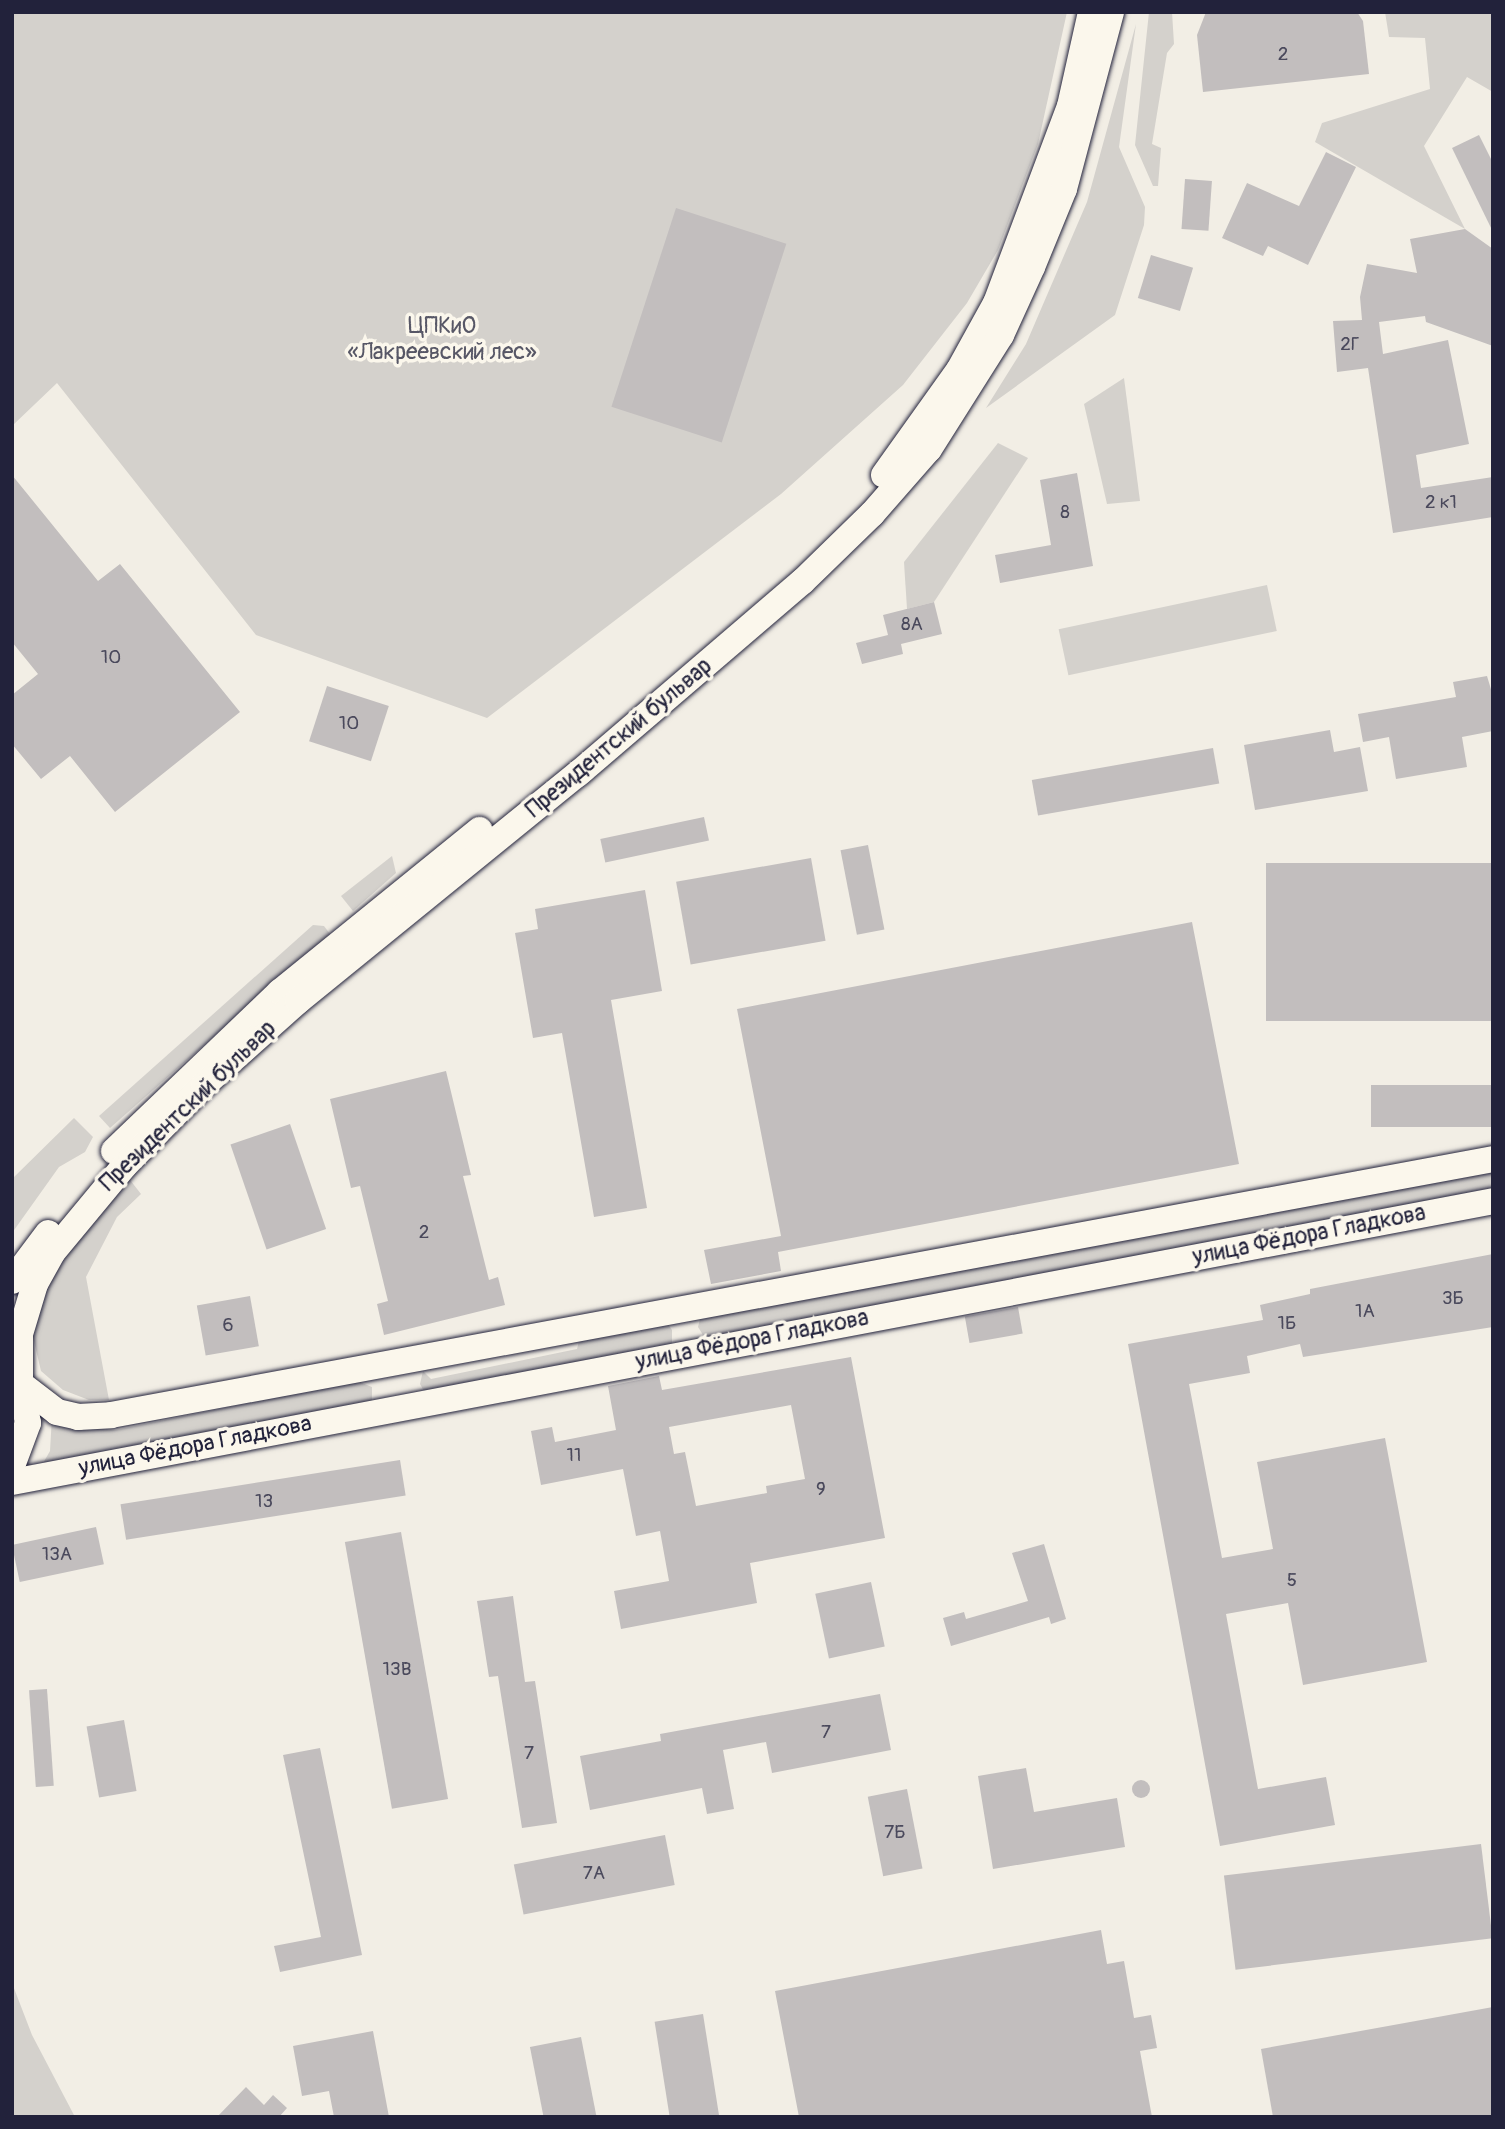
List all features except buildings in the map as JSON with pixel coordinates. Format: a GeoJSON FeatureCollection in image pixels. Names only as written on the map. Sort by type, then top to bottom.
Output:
{"type":"FeatureCollection","features":[{"type":"Feature","properties":{"kind":"main road","name":"Президентский бульвар"},"geometry":{"type":"LineString","coordinates":[[12,1466],[28,1423],[18,1377],[20,1334],[35,1284],[93,1199],[204,1085],[572,767],[838,523],[925,422],[996,303],[1025,233],[1070,106],[1091,12]]}},
{"type":"Feature","properties":{"kind":"main road","name":"Президентский бульвар"},"geometry":{"type":"LineString","coordinates":[[12,1281],[112,1153],[196,1068],[329,951],[572,767],[802,582],[872,514],[929,449],[1001,335],[1032,267],[1064,189],[1111,12]]}},
{"type":"Feature","properties":{"kind":"main road","name":"улица Фёдора Гладкова"},"geometry":{"type":"LineString","coordinates":[[12,1482],[1493,1200],[1489,1160],[111,1415],[78,1417],[57,1412],[18,1377]]}},
{"type":"Feature","properties":{"kind":"main road"},"geometry":{"type":"LineString","coordinates":[[680,1310],[688,1352]]}},
{"type":"Feature","properties":{"kind":"main road"},"geometry":{"type":"LineString","coordinates":[[387,1364],[396,1408]]}},
{"type":"Feature","properties":{"kind":"green space","name":"ЦПКиО «Лакреевский лес»"},"geometry":{"type":"Polygon","coordinates":[[[12,12],[1067,12],[1038,144],[998,250],[967,303],[903,385],[781,494],[487,718],[256,635],[57,383],[12,426],[12,12]]]}},
{"type":"Feature","properties":{"kind":"green space"},"geometry":{"type":"Polygon","coordinates":[[[1149,12],[1172,12],[1174,44],[1167,53],[1152,144],[1161,148],[1158,186],[1153,186],[1135,145],[1149,12]]]}},
{"type":"Feature","properties":{"kind":"green space"},"geometry":{"type":"Polygon","coordinates":[[[1385,12],[1493,12],[1493,92],[1467,77],[1424,146],[1465,229],[1315,142],[1322,123],[1430,89],[1425,38],[1389,37],[1385,12]]]}},
{"type":"Feature","properties":{"kind":"green space"},"geometry":{"type":"Polygon","coordinates":[[[1136,24],[1119,147],[1145,207],[1144,225],[1115,315],[986,408],[1026,344],[1087,202],[1136,24]]]}},
{"type":"Feature","properties":{"kind":"green space"},"geometry":{"type":"Polygon","coordinates":[[[1124,378],[1140,501],[1107,504],[1084,404],[1124,378]]]}},
{"type":"Feature","properties":{"kind":"green space"},"geometry":{"type":"Polygon","coordinates":[[[998,443],[1028,458],[934,602],[907,609],[904,562],[998,443]]]}},
{"type":"Feature","properties":{"kind":"green space"},"geometry":{"type":"Polygon","coordinates":[[[1267,585],[1277,631],[1068,675],[1059,629],[1267,585]]]}},
{"type":"Feature","properties":{"kind":"green space"},"geometry":{"type":"Polygon","coordinates":[[[392,856],[396,873],[353,911],[341,896],[392,856]]]}},
{"type":"Feature","properties":{"kind":"green space"},"geometry":{"type":"Polygon","coordinates":[[[313,925],[324,926],[330,934],[110,1128],[99,1116],[313,925]]]}},
{"type":"Feature","properties":{"kind":"green space"},"geometry":{"type":"Polygon","coordinates":[[[74,1118],[93,1137],[85,1152],[59,1167],[12,1233],[12,1179],[74,1118]]]}},
{"type":"Feature","properties":{"kind":"green space"},"geometry":{"type":"Polygon","coordinates":[[[1493,1168],[1493,1195],[708,1343],[698,1327],[700,1319],[1493,1168]]]}},
{"type":"Feature","properties":{"kind":"green space"},"geometry":{"type":"Polygon","coordinates":[[[127,1176],[141,1194],[117,1217],[86,1277],[109,1400],[89,1400],[63,1390],[41,1371],[32,1333],[45,1279],[127,1176]]]}},
{"type":"Feature","properties":{"kind":"green space"},"geometry":{"type":"Polygon","coordinates":[[[667,1323],[672,1330],[672,1347],[425,1393],[420,1384],[423,1371],[431,1379],[577,1349],[580,1337],[667,1323]]]}},
{"type":"Feature","properties":{"kind":"green space"},"geometry":{"type":"Polygon","coordinates":[[[357,1381],[372,1387],[372,1404],[38,1472],[50,1451],[52,1416],[76,1427],[116,1430],[357,1381]]]}},
{"type":"Feature","properties":{"kind":"green space"},"geometry":{"type":"Polygon","coordinates":[[[12,1983],[32,2035],[75,2117],[12,2117],[12,1983]]]}}]}
